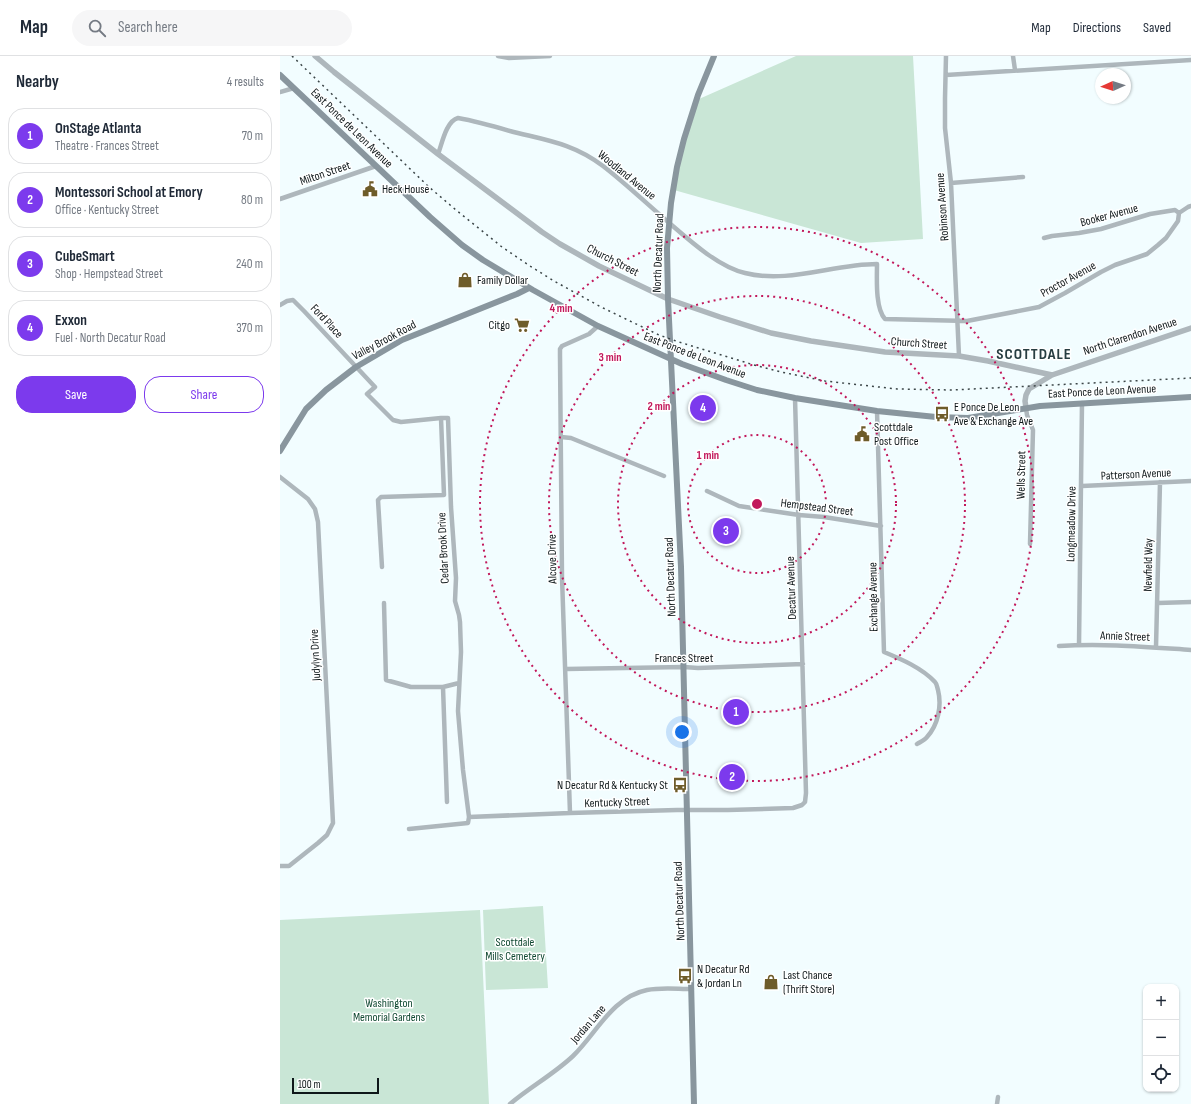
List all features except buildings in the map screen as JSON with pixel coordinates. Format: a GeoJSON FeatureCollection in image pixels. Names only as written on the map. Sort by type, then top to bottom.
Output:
{"type":"FeatureCollection","features":[{"type":"Feature","properties":{"kind":"main road","name":"North Decatur Road"},"geometry":{"type":"LineString","coordinates":[[694,1104],[680,524],[667,264],[669,222],[677,168],[684,139],[698,95],[714,56]]}},
{"type":"Feature","properties":{"kind":"main road","name":"East Ponce de Leon Avenue"},"geometry":{"type":"LineString","coordinates":[[280,75],[434,221],[462,245],[496,269],[598,326],[701,371],[757,390],[795,398],[877,411],[936,417],[955,418],[981,416],[1026,408],[1082,403],[1191,397]]}},
{"type":"Feature","properties":{"kind":"main road","name":"Valley Brook Road"},"geometry":{"type":"LineString","coordinates":[[280,451],[306,409],[326,390],[356,367],[402,340],[529,288]]}},
{"type":"Feature","properties":{"kind":"street","name":"Church Street"},"geometry":{"type":"LineString","coordinates":[[315,56],[438,154],[525,220],[560,244],[613,273],[668,299],[765,331],[811,341],[885,352],[959,356],[1052,375]]}},
{"type":"Feature","properties":{"kind":"street"},"geometry":{"type":"LineString","coordinates":[[498,56],[509,58],[550,56]]}},
{"type":"Feature","properties":{"kind":"street","name":"Robinson Avenue"},"geometry":{"type":"LineString","coordinates":[[946,56],[946,128],[951,184],[959,356]]}},
{"type":"Feature","properties":{"kind":"street"},"geometry":{"type":"LineString","coordinates":[[1013,56],[1015,70]]}},
{"type":"Feature","properties":{"kind":"street"},"geometry":{"type":"LineString","coordinates":[[946,74],[1191,60]]}},
{"type":"Feature","properties":{"kind":"street"},"geometry":{"type":"LineString","coordinates":[[280,92],[294,88]]}},
{"type":"Feature","properties":{"kind":"street","name":"Woodland Avenue"},"geometry":{"type":"LineString","coordinates":[[438,154],[449,125],[452,120],[458,118],[548,139],[562,144],[584,154],[602,166],[669,222],[683,236],[706,253],[727,266],[744,273],[764,276],[792,275],[863,264],[877,264],[879,304],[882,316]]}},
{"type":"Feature","properties":{"kind":"street","name":"Milton Street"},"geometry":{"type":"LineString","coordinates":[[280,199],[376,166]]}},
{"type":"Feature","properties":{"kind":"street"},"geometry":{"type":"LineString","coordinates":[[951,184],[1023,177]]}},
{"type":"Feature","properties":{"kind":"street"},"geometry":{"type":"LineString","coordinates":[[1179,213],[1191,206]]}},
{"type":"Feature","properties":{"kind":"street","name":"Booker Avenue"},"geometry":{"type":"LineString","coordinates":[[1044,238],[1079,234],[1150,214],[1175,210],[1179,213]]}},
{"type":"Feature","properties":{"kind":"street","name":"Proctor Avenue"},"geometry":{"type":"LineString","coordinates":[[882,316],[885,319],[945,320],[958,322],[1039,307],[1115,265],[1146,254],[1166,238],[1178,221],[1179,213]]}},
{"type":"Feature","properties":{"kind":"street","name":"Ford Place"},"geometry":{"type":"LineString","coordinates":[[280,305],[287,301],[293,300],[356,367]]}},
{"type":"Feature","properties":{"kind":"street","name":"Alcove Drive"},"geometry":{"type":"LineString","coordinates":[[570,813],[562,576],[560,349],[562,346],[589,334],[598,326]]}},
{"type":"Feature","properties":{"kind":"street","name":"North Clarendon Avenue"},"geometry":{"type":"LineString","coordinates":[[1026,408],[1026,395],[1029,390],[1052,375],[1191,328]]}},
{"type":"Feature","properties":{"kind":"street"},"geometry":{"type":"LineString","coordinates":[[356,367],[375,387],[367,394],[393,420],[402,422],[441,418]]}},
{"type":"Feature","properties":{"kind":"street","name":"Decatur Avenue"},"geometry":{"type":"LineString","coordinates":[[795,398],[804,664],[806,778]]}},
{"type":"Feature","properties":{"kind":"street","name":"Longmeadow Drive"},"geometry":{"type":"LineString","coordinates":[[1079,645],[1082,403]]}},
{"type":"Feature","properties":{"kind":"street","name":"Wells Street"},"geometry":{"type":"LineString","coordinates":[[1026,408],[1032,430],[1030,544]]}},
{"type":"Feature","properties":{"kind":"street","name":"Exchange Avenue"},"geometry":{"type":"LineString","coordinates":[[877,411],[884,652],[904,660],[936,683],[940,697],[939,710],[934,725],[927,737],[917,744]]}},
{"type":"Feature","properties":{"kind":"street","name":"Cedar Brook Drive"},"geometry":{"type":"LineString","coordinates":[[382,567],[378,500],[381,497],[444,495],[441,418],[448,418],[450,495],[455,552],[455,600],[460,615],[461,652],[458,711],[469,817]]}},
{"type":"Feature","properties":{"kind":"street"},"geometry":{"type":"LineString","coordinates":[[560,437],[571,438],[664,476]]}},
{"type":"Feature","properties":{"kind":"street","name":"Judylyn Drive"},"geometry":{"type":"LineString","coordinates":[[280,477],[308,499],[315,509],[318,522],[333,823],[327,835],[318,843],[289,866],[280,866]]}},
{"type":"Feature","properties":{"kind":"street","name":"Patterson Avenue"},"geometry":{"type":"LineString","coordinates":[[1082,486],[1191,481]]}},
{"type":"Feature","properties":{"kind":"street","name":"Newfield Way"},"geometry":{"type":"LineString","coordinates":[[1156,647],[1160,482]]}},
{"type":"Feature","properties":{"kind":"street","name":"Hempstead Street"},"geometry":{"type":"LineString","coordinates":[[707,491],[739,506],[881,526]]}},
{"type":"Feature","properties":{"kind":"street"},"geometry":{"type":"LineString","coordinates":[[444,495],[450,495]]}},
{"type":"Feature","properties":{"kind":"street"},"geometry":{"type":"LineString","coordinates":[[1158,603],[1191,602]]}},
{"type":"Feature","properties":{"kind":"street"},"geometry":{"type":"LineString","coordinates":[[384,603],[386,680],[411,687],[443,686],[459,683]]}},
{"type":"Feature","properties":{"kind":"street","name":"Annie Street"},"geometry":{"type":"LineString","coordinates":[[1059,646],[1079,645],[1156,647],[1191,650]]}},
{"type":"Feature","properties":{"kind":"street","name":"Frances Street"},"geometry":{"type":"LineString","coordinates":[[566,669],[698,668],[804,664]]}},
{"type":"Feature","properties":{"kind":"street"},"geometry":{"type":"LineString","coordinates":[[443,686],[447,802]]}},
{"type":"Feature","properties":{"kind":"street","name":"Kentucky Street"},"geometry":{"type":"LineString","coordinates":[[409,829],[468,823],[469,817],[570,813],[752,810],[798,807],[805,802],[806,778]]}},
{"type":"Feature","properties":{"kind":"street","name":"Jordan Lane"},"geometry":{"type":"LineString","coordinates":[[510,1104],[573,1056],[605,1017],[621,1002],[647,990],[692,989]]}},
{"type":"Feature","properties":{"kind":"street"},"geometry":{"type":"LineString","coordinates":[[997,1104],[998,1097]]}},
{"type":"Feature","properties":{"kind":"green space"},"geometry":{"type":"Polygon","coordinates":[[[796,56],[913,56],[923,239],[861,243],[674,190],[687,133],[699,99],[796,56]]]}},
{"type":"Feature","properties":{"kind":"green space","name":"Scottdale Mills Cemetery"},"geometry":{"type":"Polygon","coordinates":[[[543,906],[548,988],[486,990],[483,910],[543,906]]]}},
{"type":"Feature","properties":{"kind":"green space","name":"Washington Memorial Gardens"},"geometry":{"type":"Polygon","coordinates":[[[480,910],[489,1104],[280,1104],[280,920],[480,910]]]}},
{"type":"Feature","properties":{"kind":"railway"},"geometry":{"type":"LineString","coordinates":[[292,56],[429,187],[502,247],[554,281],[601,307],[659,335],[781,372],[825,381],[897,389],[952,390],[1191,378]]}},
{"type":"Feature","properties":{"kind":"place","name":"Heck House"},"geometry":{"type":"Point","coordinates":[370,189]}},
{"type":"Feature","properties":{"kind":"place","name":"Family Dollar"},"geometry":{"type":"Point","coordinates":[465,280]}},
{"type":"Feature","properties":{"kind":"place","name":"Citgo"},"geometry":{"type":"Point","coordinates":[522,325]}},
{"type":"Feature","properties":{"kind":"place","name":"Exxon"},"geometry":{"type":"Point","coordinates":[703,408]}},
{"type":"Feature","properties":{"kind":"place","name":"E Ponce De Leon Ave & Exchange Ave"},"geometry":{"type":"Point","coordinates":[942,414]}},
{"type":"Feature","properties":{"kind":"place","name":"Scottdale Post Office"},"geometry":{"type":"Point","coordinates":[862,434]}},
{"type":"Feature","properties":{"kind":"place","name":"CubeSmart"},"geometry":{"type":"Point","coordinates":[726,531]}},
{"type":"Feature","properties":{"kind":"place","name":"OnStage Atlanta"},"geometry":{"type":"Point","coordinates":[736,712]}},
{"type":"Feature","properties":{"kind":"place","name":"Montessori School at Emory"},"geometry":{"type":"Point","coordinates":[732,777]}},
{"type":"Feature","properties":{"kind":"place","name":"N Decatur Rd & Kentucky St"},"geometry":{"type":"Point","coordinates":[680,785]}},
{"type":"Feature","properties":{"kind":"place","name":"N Decatur Rd & Jordan Ln"},"geometry":{"type":"Point","coordinates":[685,976]}},
{"type":"Feature","properties":{"kind":"place","name":"Last Chance (Thrift Store)"},"geometry":{"type":"Point","coordinates":[771,982]}},
{"type":"Feature","properties":{"kind":"district","name":"SCOTTDALE"},"geometry":{"type":"Point","coordinates":[1034,353]}}]}
